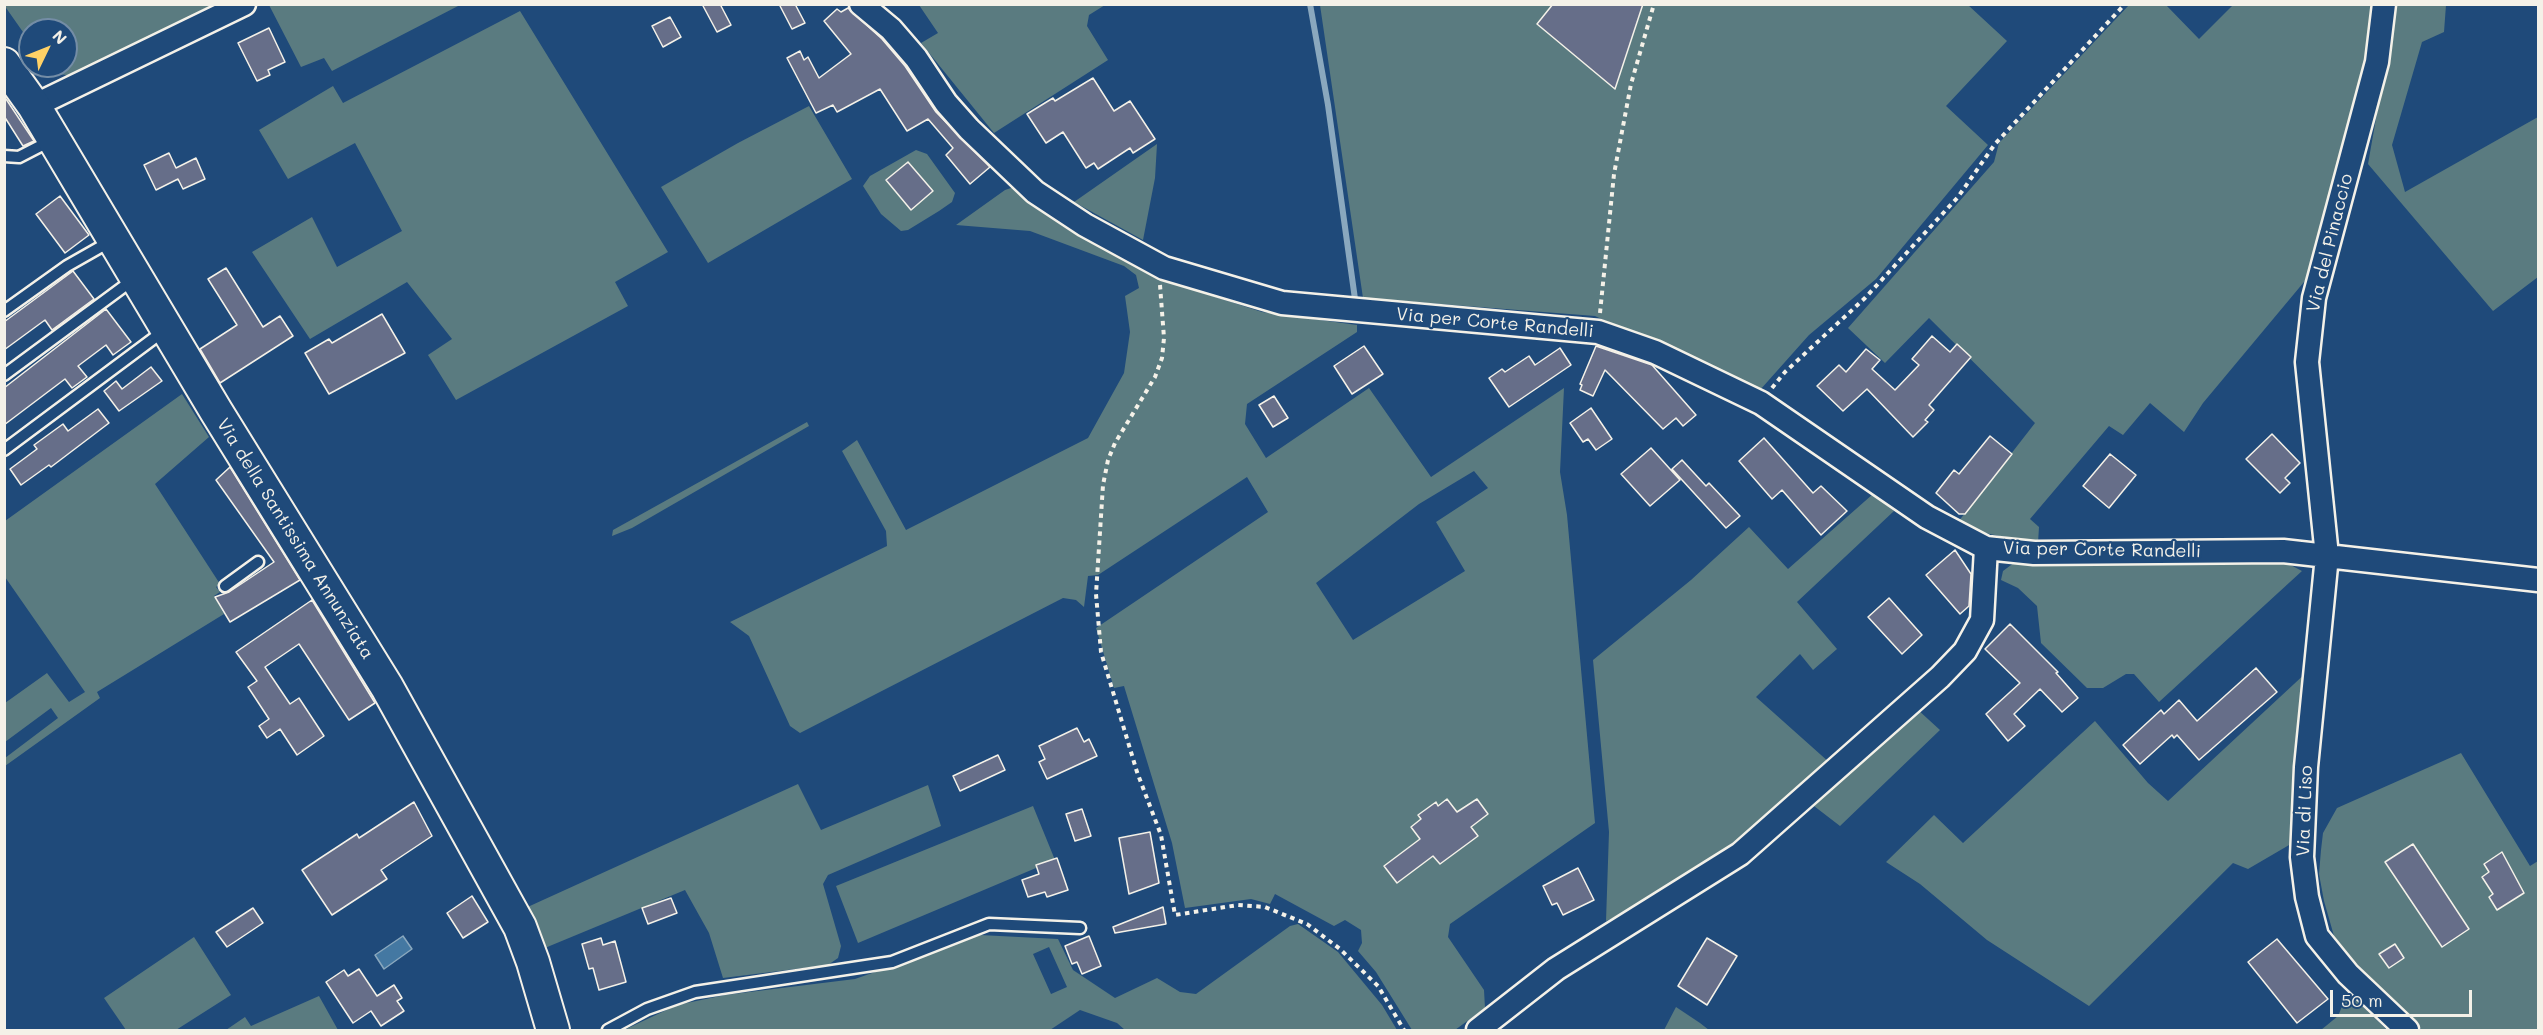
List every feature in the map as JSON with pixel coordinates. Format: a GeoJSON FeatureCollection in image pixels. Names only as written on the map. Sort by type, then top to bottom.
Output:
{"type":"FeatureCollection","features":[{"type":"Feature","properties":{"kind":"street"},"geometry":{"type":"LineString","coordinates":[[34,106],[244,4]]}},
{"type":"Feature","properties":{"kind":"street","name":"Via per Corte Randelli"},"geometry":{"type":"LineString","coordinates":[[861,4],[891,29],[916,58],[946,103],[969,129],[1035,192],[1085,225],[1164,268],[1282,303],[1598,332],[1655,352],[1761,403],[1927,517],[1986,548],[2034,553],[2283,551],[2538,580]]}},
{"type":"Feature","properties":{"kind":"street","name":"Via del Pinaccio"},"geometry":{"type":"LineString","coordinates":[[2327,556],[2308,351],[2314,298],[2377,62],[2384,4]]}},
{"type":"Feature","properties":{"kind":"street","name":"Via della Santissima Annunziata"},"geometry":{"type":"LineString","coordinates":[[4,64],[34,106],[216,411],[387,687],[504,897],[533,963],[553,1030]]}},
{"type":"Feature","properties":{"kind":"street"},"geometry":{"type":"LineString","coordinates":[[1478,1030],[1556,969],[1740,854],[1941,677],[1965,651],[1982,620],[1986,548]]}},
{"type":"Feature","properties":{"kind":"street","name":"Via di Liso"},"geometry":{"type":"LineString","coordinates":[[2327,556],[2306,767],[2302,856],[2307,897],[2317,936],[2348,974],[2407,1030]]}},
{"type":"Feature","properties":{"kind":"lane"},"geometry":{"type":"LineString","coordinates":[[4,156],[19,157],[53,140]]}},
{"type":"Feature","properties":{"kind":"lane"},"geometry":{"type":"LineString","coordinates":[[4,311],[67,266],[114,239]]}},
{"type":"Feature","properties":{"kind":"lane"},"geometry":{"type":"LineString","coordinates":[[4,375],[137,277]]}},
{"type":"Feature","properties":{"kind":"lane"},"geometry":{"type":"LineString","coordinates":[[4,450],[168,328]]}},
{"type":"Feature","properties":{"kind":"lane"},"geometry":{"type":"LineString","coordinates":[[225,586],[258,562]]}},
{"type":"Feature","properties":{"kind":"lane"},"geometry":{"type":"LineString","coordinates":[[608,1030],[646,1009],[695,992],[892,962],[989,924],[1080,928]]}},
{"type":"Feature","properties":{"kind":"path"},"geometry":{"type":"LineString","coordinates":[[1598,332],[1614,174],[1631,84],[1654,4]]}},
{"type":"Feature","properties":{"kind":"path"},"geometry":{"type":"LineString","coordinates":[[1761,403],[1785,372],[1865,298],[1958,197],[1995,144],[2125,4]]}},
{"type":"Feature","properties":{"kind":"path"},"geometry":{"type":"LineString","coordinates":[[1164,268],[1159,294],[1164,338],[1162,358],[1155,377],[1115,443],[1108,460],[1103,485],[1096,594],[1101,652],[1137,772],[1161,835],[1175,915],[1238,905],[1265,907],[1307,924],[1340,949],[1378,986],[1404,1030]]}},
{"type":"Feature","properties":{"kind":"green space"},"geometry":{"type":"Polygon","coordinates":[[[4,5],[212,5],[96,67],[78,74],[78,18],[18,18],[18,25],[4,5]]]}},
{"type":"Feature","properties":{"kind":"green space"},"geometry":{"type":"Polygon","coordinates":[[[269,5],[460,5],[332,71],[324,58],[301,67],[269,5]]]}},
{"type":"Feature","properties":{"kind":"green space"},"geometry":{"type":"Polygon","coordinates":[[[919,5],[1105,5],[1089,15],[1087,26],[1108,60],[994,133],[921,43],[938,33],[919,5]]]}},
{"type":"Feature","properties":{"kind":"green space"},"geometry":{"type":"Polygon","coordinates":[[[1320,5],[1968,5],[2007,41],[1946,106],[1988,145],[1876,279],[1809,335],[1760,390],[1595,316],[1363,298],[1320,5]]]}},
{"type":"Feature","properties":{"kind":"green space"},"geometry":{"type":"Polygon","coordinates":[[[2129,5],[2166,5],[2199,39],[2233,5],[2383,5],[2314,270],[2203,403],[2184,432],[2150,403],[2123,435],[2109,426],[2030,519],[2039,527],[2038,543],[1968,530],[1958,522],[2035,423],[1929,318],[1885,363],[1848,328],[1994,162],[1999,143],[2129,5]]]}},
{"type":"Feature","properties":{"kind":"green space"},"geometry":{"type":"Polygon","coordinates":[[[2396,5],[2446,5],[2444,32],[2422,42],[2392,145],[2405,192],[2538,117],[2538,277],[2493,311],[2368,164],[2396,5]]]}},
{"type":"Feature","properties":{"kind":"green space"},"geometry":{"type":"Polygon","coordinates":[[[520,11],[668,252],[615,282],[628,306],[456,400],[428,355],[452,339],[407,282],[310,339],[252,252],[312,217],[337,267],[402,231],[355,143],[288,179],[259,130],[333,86],[343,103],[520,11]]]}},
{"type":"Feature","properties":{"kind":"green space"},"geometry":{"type":"Polygon","coordinates":[[[809,106],[852,179],[708,263],[661,187],[809,106]]]}},
{"type":"Feature","properties":{"kind":"green space"},"geometry":{"type":"Polygon","coordinates":[[[1157,144],[1155,178],[1143,240],[1074,202],[1157,144]]]}},
{"type":"Feature","properties":{"kind":"green space"},"geometry":{"type":"Polygon","coordinates":[[[916,150],[927,154],[955,193],[952,202],[908,230],[901,231],[881,214],[863,186],[870,176],[916,150]]]}},
{"type":"Feature","properties":{"kind":"green space"},"geometry":{"type":"Polygon","coordinates":[[[1014,187],[1049,215],[1160,279],[1262,312],[1357,325],[1357,332],[1247,404],[1245,424],[1266,458],[1369,388],[1431,477],[1564,388],[1560,472],[1567,515],[1595,823],[1450,924],[1448,937],[1484,990],[1485,1008],[1455,1030],[1412,1030],[1376,972],[1358,951],[1362,943],[1361,930],[1345,920],[1334,926],[1275,894],[1270,904],[1251,899],[1185,908],[1172,843],[1124,686],[1114,688],[1096,628],[1268,512],[1247,477],[1098,575],[1088,576],[1084,607],[1076,600],[1063,598],[800,733],[790,726],[749,636],[730,622],[887,546],[886,531],[842,451],[857,440],[906,530],[1088,438],[1124,373],[1130,332],[1125,296],[1139,288],[1136,275],[1124,266],[1030,231],[956,225],[1005,190],[1014,187]],[[1474,471],[1419,504],[1316,583],[1353,640],[1465,571],[1436,522],[1488,488],[1474,471]]]}},
{"type":"Feature","properties":{"kind":"green space"},"geometry":{"type":"Polygon","coordinates":[[[182,394],[209,437],[155,484],[220,584],[216,587],[220,592],[214,596],[224,614],[97,692],[100,698],[5,766],[5,758],[58,718],[51,708],[5,742],[5,703],[47,673],[69,702],[85,692],[5,577],[5,521],[182,394]]]}},
{"type":"Feature","properties":{"kind":"green space"},"geometry":{"type":"Polygon","coordinates":[[[807,422],[809,426],[632,528],[612,536],[613,530],[807,422]]]}},
{"type":"Feature","properties":{"kind":"green space"},"geometry":{"type":"Polygon","coordinates":[[[1873,494],[1894,511],[1797,602],[1837,649],[1813,670],[1800,654],[1756,697],[1830,763],[1731,850],[1606,921],[1609,832],[1593,660],[1691,580],[1749,527],[1788,569],[1873,494]]]}},
{"type":"Feature","properties":{"kind":"green space"},"geometry":{"type":"Polygon","coordinates":[[[2283,561],[2302,571],[2159,702],[2134,674],[2126,674],[2103,688],[2087,688],[2041,643],[2037,606],[2018,588],[2001,580],[2003,571],[2015,562],[2283,561]]]}},
{"type":"Feature","properties":{"kind":"green space"},"geometry":{"type":"Polygon","coordinates":[[[2308,671],[2296,841],[2248,869],[2233,863],[2089,1006],[1987,940],[1920,884],[1886,862],[1934,815],[1963,843],[2095,721],[2148,783],[2168,801],[2308,671]]]}},
{"type":"Feature","properties":{"kind":"green space"},"geometry":{"type":"Polygon","coordinates":[[[1917,709],[1940,730],[1840,826],[1814,806],[1917,709]]]}},
{"type":"Feature","properties":{"kind":"green space"},"geometry":{"type":"Polygon","coordinates":[[[2461,753],[2530,866],[2538,861],[2538,1030],[2422,1030],[2350,957],[2334,936],[2324,901],[2319,874],[2323,833],[2337,808],[2461,753]]]}},
{"type":"Feature","properties":{"kind":"green space"},"geometry":{"type":"Polygon","coordinates":[[[798,784],[821,830],[928,785],[941,826],[828,875],[823,884],[841,946],[838,958],[828,965],[723,978],[709,933],[685,890],[540,950],[521,910],[798,784]]]}},
{"type":"Feature","properties":{"kind":"green space"},"geometry":{"type":"Polygon","coordinates":[[[1033,806],[1055,860],[858,943],[836,886],[1033,806]]]}},
{"type":"Feature","properties":{"kind":"green space"},"geometry":{"type":"Polygon","coordinates":[[[1298,924],[1338,952],[1382,1005],[1397,1030],[1125,1030],[1117,1023],[1080,1010],[1050,1030],[624,1030],[677,1005],[725,995],[855,979],[980,935],[1058,939],[1073,970],[1115,998],[1157,978],[1180,992],[1196,994],[1290,926],[1298,924]],[[1049,947],[1033,954],[1051,994],[1067,987],[1049,947]]]}},
{"type":"Feature","properties":{"kind":"green space"},"geometry":{"type":"Polygon","coordinates":[[[194,937],[231,995],[176,1030],[126,1030],[104,998],[194,937]]]}},
{"type":"Feature","properties":{"kind":"green space"},"geometry":{"type":"Polygon","coordinates":[[[2348,992],[2387,1030],[2321,1030],[2338,1016],[2348,992]]]}},
{"type":"Feature","properties":{"kind":"green space"},"geometry":{"type":"Polygon","coordinates":[[[319,996],[338,1030],[226,1030],[245,1017],[251,1026],[319,996]]]}},
{"type":"Feature","properties":{"kind":"green space"},"geometry":{"type":"Polygon","coordinates":[[[1676,1007],[1700,1023],[1709,1030],[1664,1030],[1676,1007]]]}},
{"type":"Feature","properties":{"kind":"water"},"geometry":{"type":"Polygon","coordinates":[[[403,936],[412,949],[384,969],[375,955],[403,936]]]}},
{"type":"Feature","properties":{"kind":"building"},"geometry":{"type":"Polygon","coordinates":[[[702,4],[720,4],[731,25],[717,32],[702,4]]]}},
{"type":"Feature","properties":{"kind":"building"},"geometry":{"type":"Polygon","coordinates":[[[779,4],[795,4],[805,23],[792,29],[779,4]]]}},
{"type":"Feature","properties":{"kind":"building"},"geometry":{"type":"Polygon","coordinates":[[[1553,4],[1643,4],[1615,89],[1537,24],[1553,4]]]}},
{"type":"Feature","properties":{"kind":"building"},"geometry":{"type":"Polygon","coordinates":[[[848,8],[882,39],[905,66],[936,112],[990,167],[970,184],[946,155],[953,148],[928,119],[907,131],[880,89],[837,112],[833,105],[816,113],[787,58],[800,51],[804,60],[808,57],[819,78],[851,54],[824,21],[837,9],[841,12],[848,8]]]}},
{"type":"Feature","properties":{"kind":"building"},"geometry":{"type":"Polygon","coordinates":[[[670,17],[681,37],[663,47],[652,26],[670,17]]]}},
{"type":"Feature","properties":{"kind":"building"},"geometry":{"type":"Polygon","coordinates":[[[269,28],[285,62],[268,70],[270,75],[257,81],[238,43],[269,28]]]}},
{"type":"Feature","properties":{"kind":"building"},"geometry":{"type":"Polygon","coordinates":[[[1093,78],[1114,111],[1130,101],[1155,139],[1133,153],[1130,148],[1098,169],[1094,163],[1086,168],[1063,132],[1046,143],[1027,114],[1053,98],[1055,101],[1093,78]]]}},
{"type":"Feature","properties":{"kind":"building"},"geometry":{"type":"Polygon","coordinates":[[[4,96],[34,141],[23,146],[4,116],[4,96]]]}},
{"type":"Feature","properties":{"kind":"building"},"geometry":{"type":"Polygon","coordinates":[[[169,153],[176,168],[196,158],[205,179],[183,189],[178,179],[156,190],[144,165],[169,153]]]}},
{"type":"Feature","properties":{"kind":"building"},"geometry":{"type":"Polygon","coordinates":[[[908,162],[933,191],[911,210],[886,180],[908,162]]]}},
{"type":"Feature","properties":{"kind":"building"},"geometry":{"type":"Polygon","coordinates":[[[60,196],[89,235],[65,253],[36,214],[60,196]]]}},
{"type":"Feature","properties":{"kind":"building"},"geometry":{"type":"Polygon","coordinates":[[[226,268],[263,327],[280,316],[293,336],[220,383],[200,349],[237,325],[208,279],[226,268]]]}},
{"type":"Feature","properties":{"kind":"building"},"geometry":{"type":"Polygon","coordinates":[[[73,271],[94,299],[52,330],[45,320],[4,350],[4,322],[73,271]]]}},
{"type":"Feature","properties":{"kind":"building"},"geometry":{"type":"Polygon","coordinates":[[[106,309],[131,342],[113,355],[106,345],[78,366],[87,377],[72,388],[65,379],[4,425],[4,388],[106,309]]]}},
{"type":"Feature","properties":{"kind":"building"},"geometry":{"type":"Polygon","coordinates":[[[382,314],[405,353],[329,394],[305,353],[329,339],[332,343],[382,314]]]}},
{"type":"Feature","properties":{"kind":"building"},"geometry":{"type":"Polygon","coordinates":[[[1932,336],[1950,352],[1957,344],[1971,357],[1929,405],[1934,410],[1925,420],[1928,422],[1913,437],[1867,389],[1843,411],[1817,386],[1839,365],[1846,372],[1866,349],[1880,360],[1872,369],[1895,390],[1919,365],[1912,359],[1932,336]]]}},
{"type":"Feature","properties":{"kind":"building"},"geometry":{"type":"Polygon","coordinates":[[[1364,346],[1383,374],[1352,394],[1334,366],[1364,346]]]}},
{"type":"Feature","properties":{"kind":"building"},"geometry":{"type":"Polygon","coordinates":[[[1596,346],[1652,365],[1696,415],[1683,426],[1676,418],[1663,429],[1605,370],[1593,396],[1580,390],[1582,385],[1580,384],[1596,346]]]}},
{"type":"Feature","properties":{"kind":"building"},"geometry":{"type":"Polygon","coordinates":[[[1560,348],[1571,365],[1509,407],[1489,378],[1502,369],[1505,372],[1529,356],[1535,365],[1560,348]]]}},
{"type":"Feature","properties":{"kind":"building"},"geometry":{"type":"Polygon","coordinates":[[[151,367],[162,381],[119,411],[104,391],[116,381],[122,389],[151,367]]]}},
{"type":"Feature","properties":{"kind":"building"},"geometry":{"type":"Polygon","coordinates":[[[1274,396],[1288,418],[1273,427],[1259,405],[1274,396]]]}},
{"type":"Feature","properties":{"kind":"building"},"geometry":{"type":"Polygon","coordinates":[[[1591,408],[1612,439],[1596,450],[1588,439],[1583,442],[1570,423],[1591,408]]]}},
{"type":"Feature","properties":{"kind":"building"},"geometry":{"type":"Polygon","coordinates":[[[98,409],[109,423],[51,467],[49,465],[21,485],[10,469],[37,449],[34,445],[63,424],[68,431],[98,409]]]}},
{"type":"Feature","properties":{"kind":"building"},"geometry":{"type":"Polygon","coordinates":[[[2272,434],[2300,463],[2285,478],[2290,483],[2280,493],[2246,459],[2272,434]]]}},
{"type":"Feature","properties":{"kind":"building"},"geometry":{"type":"Polygon","coordinates":[[[1990,436],[2012,454],[1965,514],[1959,514],[1936,493],[1954,470],[1959,474],[1990,436]]]}},
{"type":"Feature","properties":{"kind":"building"},"geometry":{"type":"Polygon","coordinates":[[[1764,438],[1813,493],[1821,486],[1847,511],[1821,535],[1782,490],[1772,499],[1739,461],[1764,438]]]}},
{"type":"Feature","properties":{"kind":"building"},"geometry":{"type":"Polygon","coordinates":[[[1651,448],[1680,480],[1650,506],[1621,474],[1651,448]]]}},
{"type":"Feature","properties":{"kind":"building"},"geometry":{"type":"Polygon","coordinates":[[[2110,454],[2136,475],[2109,508],[2083,486],[2110,454]]]}},
{"type":"Feature","properties":{"kind":"building"},"geometry":{"type":"Polygon","coordinates":[[[1682,460],[1706,486],[1709,483],[1740,516],[1726,528],[1672,469],[1682,460]]]}},
{"type":"Feature","properties":{"kind":"building"},"geometry":{"type":"Polygon","coordinates":[[[230,467],[300,580],[230,622],[215,597],[229,592],[274,562],[216,480],[230,467]]]}},
{"type":"Feature","properties":{"kind":"building"},"geometry":{"type":"Polygon","coordinates":[[[1955,550],[1971,574],[1969,606],[1960,614],[1926,575],[1955,550]]]}},
{"type":"Feature","properties":{"kind":"building"},"geometry":{"type":"Polygon","coordinates":[[[1889,598],[1922,635],[1902,654],[1868,617],[1889,598]]]}},
{"type":"Feature","properties":{"kind":"building"},"geometry":{"type":"Polygon","coordinates":[[[312,600],[375,703],[349,720],[299,644],[265,667],[290,704],[299,698],[324,736],[297,755],[280,729],[267,738],[259,726],[269,719],[248,687],[257,681],[236,652],[312,600]]]}},
{"type":"Feature","properties":{"kind":"building"},"geometry":{"type":"Polygon","coordinates":[[[2010,624],[2058,672],[2056,673],[2078,698],[2062,712],[2040,689],[2014,714],[2025,726],[2008,741],[1986,714],[2020,683],[1985,649],[2010,624]]]}},
{"type":"Feature","properties":{"kind":"building"},"geometry":{"type":"Polygon","coordinates":[[[2256,668],[2277,692],[2199,760],[2177,735],[2174,738],[2172,735],[2140,764],[2123,745],[2161,710],[2164,714],[2179,700],[2197,721],[2256,668]]]}},
{"type":"Feature","properties":{"kind":"building"},"geometry":{"type":"Polygon","coordinates":[[[1077,728],[1084,742],[1089,739],[1097,756],[1047,779],[1039,762],[1045,759],[1039,746],[1077,728]]]}},
{"type":"Feature","properties":{"kind":"building"},"geometry":{"type":"Polygon","coordinates":[[[998,755],[1005,770],[960,791],[953,776],[998,755]]]}},
{"type":"Feature","properties":{"kind":"building"},"geometry":{"type":"Polygon","coordinates":[[[1447,799],[1457,812],[1477,799],[1488,814],[1471,827],[1478,836],[1440,864],[1433,856],[1397,883],[1384,866],[1420,839],[1411,827],[1421,819],[1418,815],[1436,802],[1438,806],[1447,799]]]}},
{"type":"Feature","properties":{"kind":"building"},"geometry":{"type":"Polygon","coordinates":[[[414,802],[432,836],[381,870],[387,879],[332,915],[302,870],[357,834],[359,838],[414,802]]]}},
{"type":"Feature","properties":{"kind":"building"},"geometry":{"type":"Polygon","coordinates":[[[1082,809],[1091,836],[1075,841],[1066,814],[1082,809]]]}},
{"type":"Feature","properties":{"kind":"building"},"geometry":{"type":"Polygon","coordinates":[[[1150,832],[1159,883],[1129,894],[1119,838],[1150,832]]]}},
{"type":"Feature","properties":{"kind":"building"},"geometry":{"type":"Polygon","coordinates":[[[2413,844],[2469,929],[2442,947],[2385,862],[2413,844]]]}},
{"type":"Feature","properties":{"kind":"building"},"geometry":{"type":"Polygon","coordinates":[[[2502,852],[2524,893],[2497,910],[2489,897],[2493,894],[2482,877],[2489,872],[2484,864],[2502,852]]]}},
{"type":"Feature","properties":{"kind":"building"},"geometry":{"type":"Polygon","coordinates":[[[1057,858],[1068,890],[1047,897],[1045,892],[1028,897],[1022,880],[1039,874],[1036,865],[1057,858]]]}},
{"type":"Feature","properties":{"kind":"building"},"geometry":{"type":"Polygon","coordinates":[[[1578,868],[1594,900],[1563,915],[1557,903],[1552,905],[1543,886],[1578,868]]]}},
{"type":"Feature","properties":{"kind":"building"},"geometry":{"type":"Polygon","coordinates":[[[472,896],[488,922],[463,938],[447,913],[472,896]]]}},
{"type":"Feature","properties":{"kind":"building"},"geometry":{"type":"Polygon","coordinates":[[[671,898],[677,913],[648,924],[642,908],[671,898]]]}},
{"type":"Feature","properties":{"kind":"building"},"geometry":{"type":"Polygon","coordinates":[[[1163,907],[1166,924],[1115,933],[1113,927],[1163,907]]]}},
{"type":"Feature","properties":{"kind":"building"},"geometry":{"type":"Polygon","coordinates":[[[253,908],[263,923],[227,947],[216,932],[253,908]]]}},
{"type":"Feature","properties":{"kind":"building"},"geometry":{"type":"Polygon","coordinates":[[[1089,936],[1101,966],[1082,974],[1077,962],[1072,964],[1065,946],[1089,936]]]}},
{"type":"Feature","properties":{"kind":"building"},"geometry":{"type":"Polygon","coordinates":[[[601,938],[603,945],[615,941],[626,982],[599,990],[593,968],[589,969],[582,944],[601,938]]]}},
{"type":"Feature","properties":{"kind":"building"},"geometry":{"type":"Polygon","coordinates":[[[1707,938],[1737,956],[1707,1005],[1678,986],[1707,938]]]}},
{"type":"Feature","properties":{"kind":"building"},"geometry":{"type":"Polygon","coordinates":[[[2277,939],[2328,999],[2297,1023],[2248,962],[2277,939]]]}},
{"type":"Feature","properties":{"kind":"building"},"geometry":{"type":"Polygon","coordinates":[[[2395,944],[2404,958],[2389,968],[2379,954],[2395,944]]]}},
{"type":"Feature","properties":{"kind":"building"},"geometry":{"type":"Polygon","coordinates":[[[359,969],[377,996],[394,985],[402,998],[397,1001],[404,1011],[381,1026],[371,1011],[353,1023],[326,982],[344,970],[348,976],[359,969]]]}},
{"type":"Feature","properties":{"kind":"waterway"},"geometry":{"type":"LineString","coordinates":[[1310,4],[1328,105],[1355,299]]}}]}
